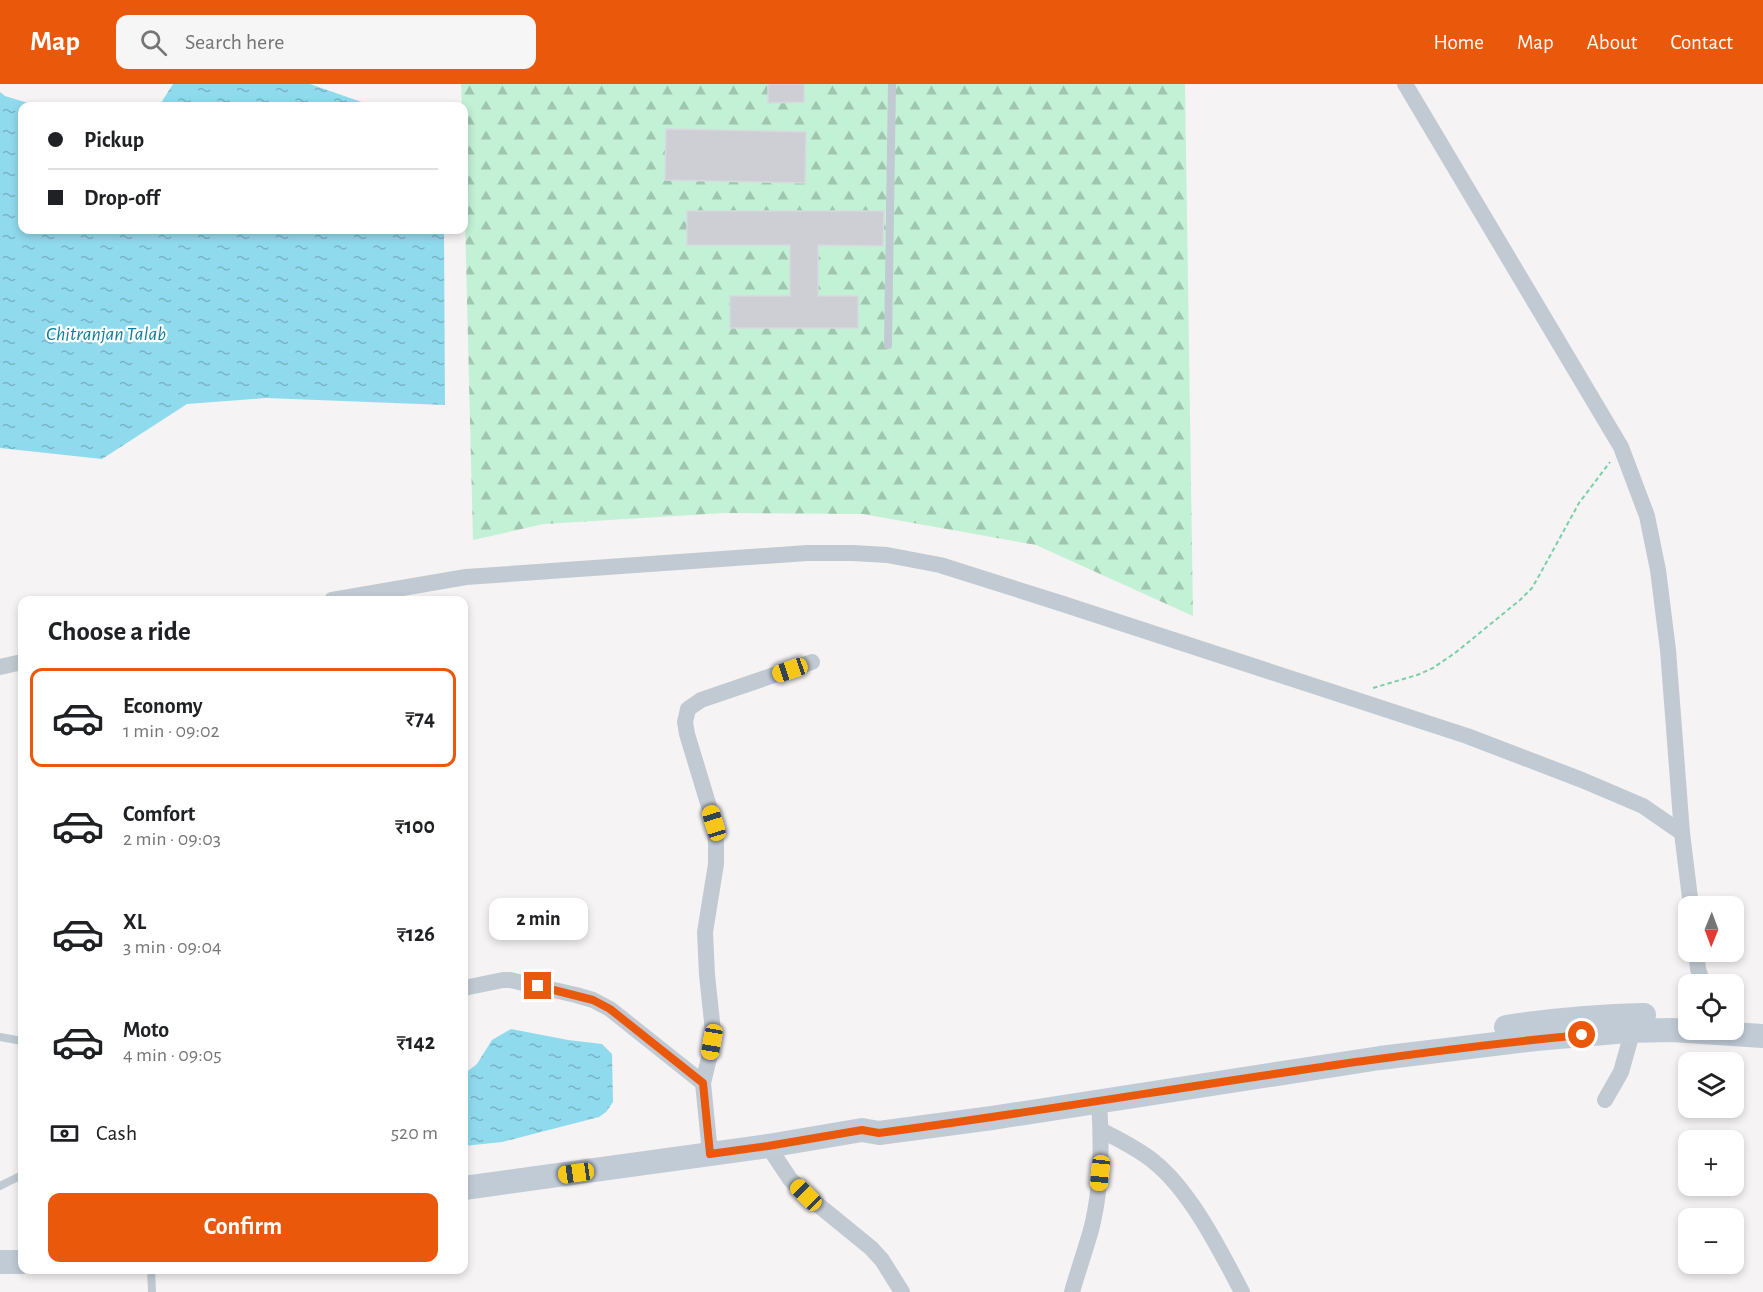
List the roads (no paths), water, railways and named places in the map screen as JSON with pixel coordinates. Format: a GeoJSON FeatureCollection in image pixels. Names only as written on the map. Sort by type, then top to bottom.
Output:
{"type":"FeatureCollection","features":[{"type":"Feature","properties":{"kind":"main road"},"geometry":{"type":"LineString","coordinates":[[862,1130],[877,1121],[1459,1033],[1601,1016],[1678,1016]]}},
{"type":"Feature","properties":{"kind":"main road"},"geometry":{"type":"LineString","coordinates":[[1744,1024],[1763,1021]]}},
{"type":"Feature","properties":{"kind":"main road"},"geometry":{"type":"LineString","coordinates":[[468,1187],[768,1146],[862,1130],[879,1133],[1099,1102],[1380,1058],[1536,1039],[1627,1031],[1678,1030]]}},
{"type":"Feature","properties":{"kind":"main road"},"geometry":{"type":"LineString","coordinates":[[1744,1031],[1763,1036]]}},
{"type":"Feature","properties":{"kind":"main road"},"geometry":{"type":"LineString","coordinates":[[0,1262],[18,1262]]}},
{"type":"Feature","properties":{"kind":"street"},"geometry":{"type":"LineString","coordinates":[[1405,84],[1620,447],[1647,516],[1658,570],[1669,661],[1682,833],[1690,896]]}},
{"type":"Feature","properties":{"kind":"street"},"geometry":{"type":"LineString","coordinates":[[356,596],[466,578],[517,573],[807,553],[887,555],[974,576],[1467,736],[1643,806],[1682,833]]}},
{"type":"Feature","properties":{"kind":"street"},"geometry":{"type":"LineString","coordinates":[[710,1154],[703,1083],[713,1031],[705,932],[716,864],[716,843],[714,823],[687,734],[686,715],[693,704],[701,700],[812,662]]}},
{"type":"Feature","properties":{"kind":"street"},"geometry":{"type":"LineString","coordinates":[[0,667],[18,663]]}},
{"type":"Feature","properties":{"kind":"street"},"geometry":{"type":"LineString","coordinates":[[468,987],[510,980],[593,1000],[624,1019],[703,1083]]}},
{"type":"Feature","properties":{"kind":"street"},"geometry":{"type":"LineString","coordinates":[[1605,1100],[1621,1072],[1630,1040],[1627,1031]]}},
{"type":"Feature","properties":{"kind":"street"},"geometry":{"type":"LineString","coordinates":[[1072,1292],[1091,1228],[1101,1157],[1099,1102]]}},
{"type":"Feature","properties":{"kind":"street"},"geometry":{"type":"LineString","coordinates":[[1101,1130],[1155,1162],[1183,1191],[1242,1292]]}},
{"type":"Feature","properties":{"kind":"street"},"geometry":{"type":"LineString","coordinates":[[768,1146],[790,1179],[806,1195],[872,1248],[902,1292]]}},
{"type":"Feature","properties":{"kind":"lane"},"geometry":{"type":"LineString","coordinates":[[888,345],[892,84]]}},
{"type":"Feature","properties":{"kind":"lane"},"geometry":{"type":"LineString","coordinates":[[0,1037],[18,1040]]}},
{"type":"Feature","properties":{"kind":"lane"},"geometry":{"type":"LineString","coordinates":[[0,1186],[18,1177]]}},
{"type":"Feature","properties":{"kind":"lane"},"geometry":{"type":"LineString","coordinates":[[151,1274],[152,1292]]}},
{"type":"Feature","properties":{"kind":"water"},"geometry":{"type":"Polygon","coordinates":[[[173,84],[310,84],[362,102],[162,102],[173,84]]]}},
{"type":"Feature","properties":{"kind":"water","name":"Chitranjan Talab"},"geometry":{"type":"Polygon","coordinates":[[[0,92],[5,96],[25,102],[18,102],[18,234],[444,234],[445,405],[266,398],[187,404],[102,459],[0,448],[0,92]]]}},
{"type":"Feature","properties":{"kind":"water"},"geometry":{"type":"Polygon","coordinates":[[[511,1029],[602,1044],[612,1054],[613,1102],[599,1117],[502,1142],[468,1146],[468,1071],[477,1064],[492,1040],[511,1029]]]}}]}
